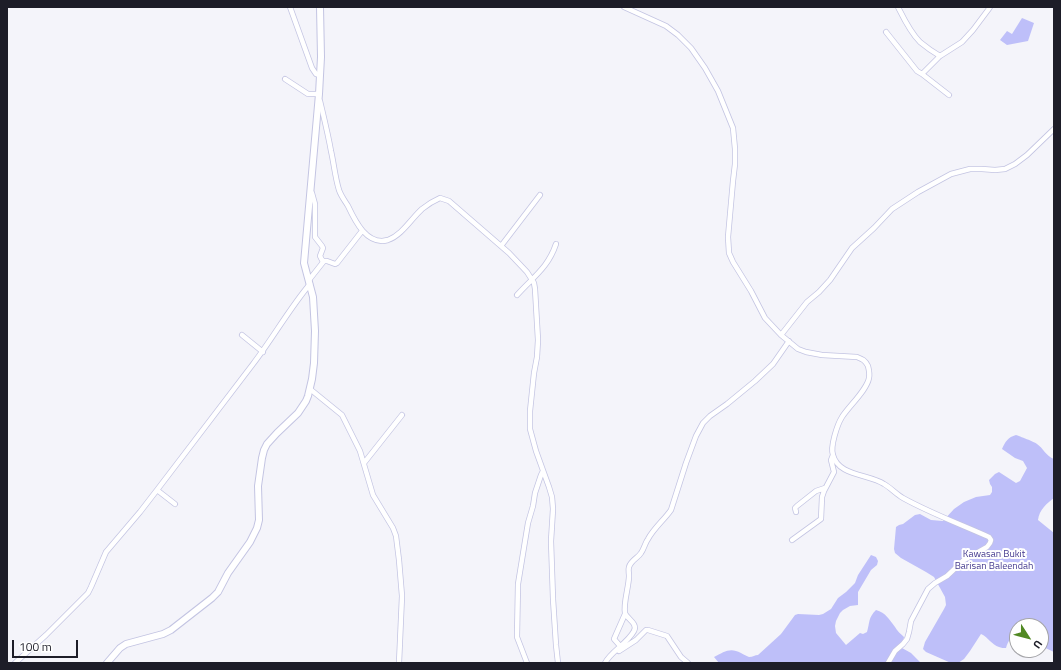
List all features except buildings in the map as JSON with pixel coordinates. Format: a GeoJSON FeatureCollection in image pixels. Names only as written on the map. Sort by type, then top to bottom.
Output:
{"type":"FeatureCollection","features":[{"type":"Feature","properties":{"kind":"street"},"geometry":{"type":"LineString","coordinates":[[290,7],[312,68],[316,74],[320,75]]}},
{"type":"Feature","properties":{"kind":"street"},"geometry":{"type":"LineString","coordinates":[[107,663],[120,648],[126,644],[163,634],[171,630],[218,592],[228,573],[258,528],[258,486],[264,450],[267,444],[298,413],[308,396],[314,363],[313,297],[304,264],[319,96],[320,7]]}},
{"type":"Feature","properties":{"kind":"street"},"geometry":{"type":"LineString","coordinates":[[624,7],[666,26],[678,35],[691,48],[718,92],[733,128],[735,149],[728,237],[729,253],[765,318],[781,335],[798,349],[822,355],[857,357],[863,359],[870,371],[870,378],[837,427],[832,454],[833,456],[831,460],[834,472],[822,497],[821,519],[792,540]]}},
{"type":"Feature","properties":{"kind":"street"},"geometry":{"type":"LineString","coordinates":[[898,7],[919,41],[940,56]]}},
{"type":"Feature","properties":{"kind":"street"},"geometry":{"type":"LineString","coordinates":[[922,74],[940,56],[962,42],[990,7]]}},
{"type":"Feature","properties":{"kind":"street"},"geometry":{"type":"LineString","coordinates":[[886,32],[917,71],[949,95]]}},
{"type":"Feature","properties":{"kind":"street"},"geometry":{"type":"LineString","coordinates":[[285,78],[308,94],[319,96]]}},
{"type":"Feature","properties":{"kind":"street"},"geometry":{"type":"LineString","coordinates":[[319,96],[340,192],[356,224],[362,231],[374,239],[381,241],[392,238],[422,210],[440,198],[449,201],[501,246],[532,279],[536,297],[538,357],[534,372],[530,411],[530,429],[552,497],[551,559],[558,663]]}},
{"type":"Feature","properties":{"kind":"street"},"geometry":{"type":"LineString","coordinates":[[781,335],[807,302],[830,280],[852,248],[892,209],[918,192],[951,174],[970,169],[995,170],[1010,167],[1027,155],[1054,129]]}},
{"type":"Feature","properties":{"kind":"street"},"geometry":{"type":"LineString","coordinates":[[311,191],[315,204],[315,237],[323,248],[320,256],[323,262]]}},
{"type":"Feature","properties":{"kind":"street"},"geometry":{"type":"LineString","coordinates":[[501,246],[540,195]]}},
{"type":"Feature","properties":{"kind":"street"},"geometry":{"type":"LineString","coordinates":[[323,262],[326,261],[334,264],[337,263],[362,231]]}},
{"type":"Feature","properties":{"kind":"street"},"geometry":{"type":"LineString","coordinates":[[516,295],[543,270],[552,255],[556,244]]}},
{"type":"Feature","properties":{"kind":"street"},"geometry":{"type":"LineString","coordinates":[[15,663],[88,593],[106,552],[158,490],[263,352],[323,262]]}},
{"type":"Feature","properties":{"kind":"street"},"geometry":{"type":"LineString","coordinates":[[242,335],[263,352]]}},
{"type":"Feature","properties":{"kind":"street"},"geometry":{"type":"LineString","coordinates":[[621,647],[614,639],[625,614],[624,609],[629,568],[631,563],[642,552],[648,538],[671,510],[686,463],[696,436],[703,423],[750,385],[773,364],[789,341]]}},
{"type":"Feature","properties":{"kind":"street"},"geometry":{"type":"LineString","coordinates":[[310,389],[342,415],[360,450],[373,495],[393,528],[396,536],[402,596],[398,663]]}},
{"type":"Feature","properties":{"kind":"street"},"geometry":{"type":"LineString","coordinates":[[364,463],[402,415]]}},
{"type":"Feature","properties":{"kind":"street"},"geometry":{"type":"LineString","coordinates":[[833,456],[840,466],[846,470],[882,483],[903,498],[989,537],[991,540],[987,547],[964,560],[947,576],[928,589],[911,621],[907,639],[895,651],[888,663]]}},
{"type":"Feature","properties":{"kind":"street"},"geometry":{"type":"LineString","coordinates":[[526,663],[517,637],[518,584],[528,523],[540,475],[543,471]]}},
{"type":"Feature","properties":{"kind":"street"},"geometry":{"type":"LineString","coordinates":[[796,512],[795,508],[797,506],[816,491],[825,488]]}},
{"type":"Feature","properties":{"kind":"street"},"geometry":{"type":"LineString","coordinates":[[158,490],[175,504]]}},
{"type":"Feature","properties":{"kind":"street"},"geometry":{"type":"LineString","coordinates":[[606,663],[612,654],[621,647],[635,629],[634,624],[625,614]]}},
{"type":"Feature","properties":{"kind":"street"},"geometry":{"type":"LineString","coordinates":[[606,663],[647,630],[668,636],[681,657],[688,663]]}},
{"type":"Feature","properties":{"kind":"green space"},"geometry":{"type":"Polygon","coordinates":[[[1022,18],[1034,23],[1028,41],[1007,45],[1000,40],[1007,31],[1012,34],[1022,18]]]}},
{"type":"Feature","properties":{"kind":"green space","name":"Kawasan Bukit Barisan Baleendah"},"geometry":{"type":"Polygon","coordinates":[[[1016,435],[1036,443],[1054,459],[1054,498],[1042,510],[1038,520],[1054,533],[1054,652],[1049,650],[1049,618],[1009,618],[1009,641],[1006,648],[997,646],[981,634],[964,659],[958,663],[951,663],[926,652],[923,649],[925,642],[946,605],[945,597],[934,577],[895,553],[896,527],[903,524],[915,515],[920,514],[931,520],[943,521],[954,509],[964,502],[976,497],[990,495],[992,492],[992,487],[989,480],[999,472],[1016,483],[1020,481],[1027,468],[1023,461],[1015,458],[1002,449],[1007,440],[1016,435]]]}},
{"type":"Feature","properties":{"kind":"green space"},"geometry":{"type":"Polygon","coordinates":[[[871,555],[876,557],[878,561],[877,565],[871,570],[858,592],[858,605],[850,606],[840,613],[835,626],[836,633],[846,645],[860,633],[863,634],[867,632],[870,618],[876,610],[887,617],[904,637],[902,648],[911,653],[921,663],[719,663],[714,657],[730,650],[737,651],[749,657],[758,655],[781,634],[795,615],[819,615],[831,609],[838,598],[855,583],[858,575],[871,555]]]}}]}
